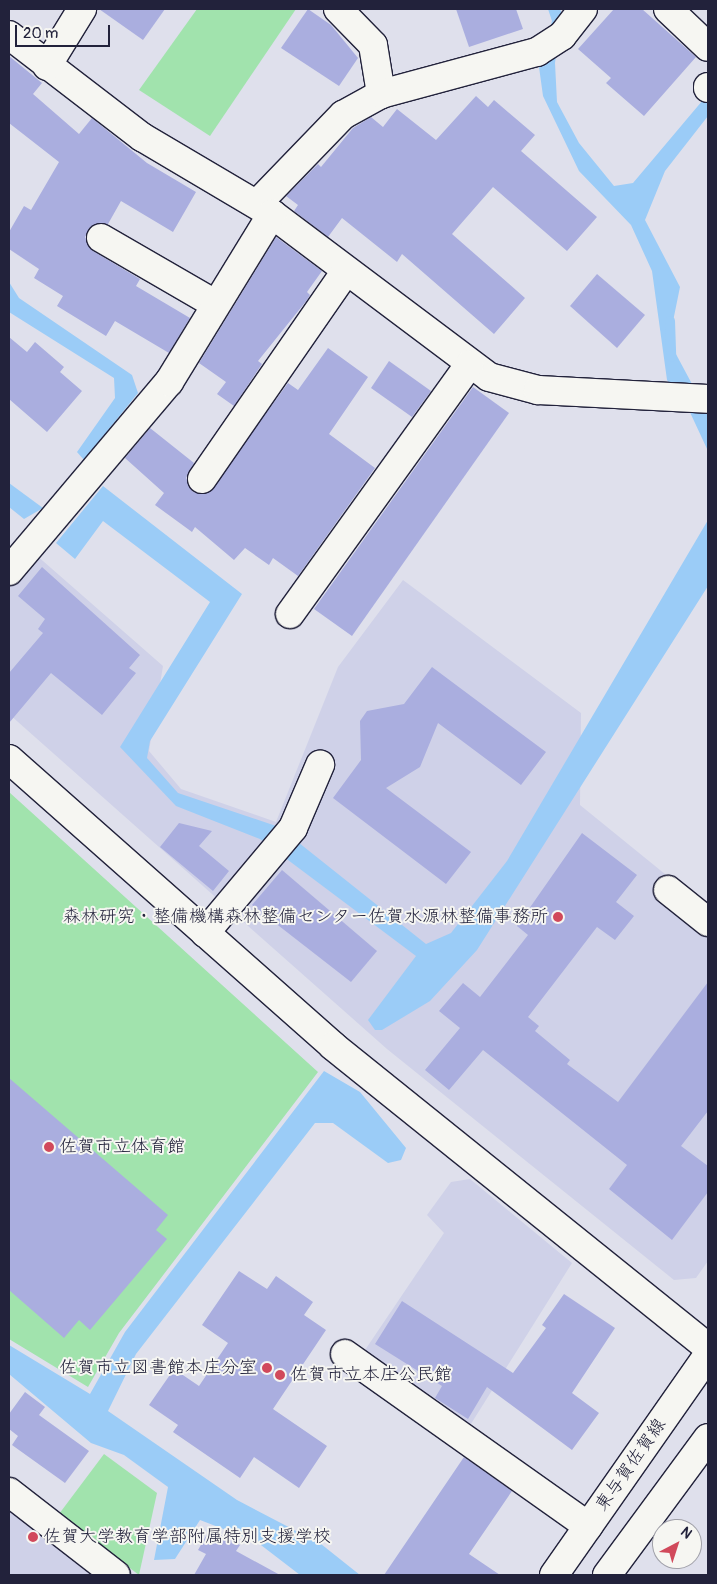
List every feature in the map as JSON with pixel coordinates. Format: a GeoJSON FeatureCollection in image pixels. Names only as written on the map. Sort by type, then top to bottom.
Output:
{"type":"FeatureCollection","features":[{"type":"Feature","properties":{"kind":"street"},"geometry":{"type":"LineString","coordinates":[[47,66],[82,9]]}},
{"type":"Feature","properties":{"kind":"street"},"geometry":{"type":"LineString","coordinates":[[338,9],[373,45],[381,94]]}},
{"type":"Feature","properties":{"kind":"street"},"geometry":{"type":"LineString","coordinates":[[9,571],[169,382],[264,209],[343,115],[381,94],[537,52],[562,36],[583,9]]}},
{"type":"Feature","properties":{"kind":"street"},"geometry":{"type":"LineString","coordinates":[[668,9],[708,47]]}},
{"type":"Feature","properties":{"kind":"street"},"geometry":{"type":"LineString","coordinates":[[9,35],[142,137],[264,209],[469,365],[490,378],[538,390],[705,398]]}},
{"type":"Feature","properties":{"kind":"street"},"geometry":{"type":"LineString","coordinates":[[101,238],[214,303]]}},
{"type":"Feature","properties":{"kind":"street"},"geometry":{"type":"LineString","coordinates":[[202,479],[346,271]]}},
{"type":"Feature","properties":{"kind":"street"},"geometry":{"type":"LineString","coordinates":[[290,614],[469,365]]}},
{"type":"Feature","properties":{"kind":"street"},"geometry":{"type":"LineString","coordinates":[[9,759],[205,933],[460,1151],[708,1348]]}},
{"type":"Feature","properties":{"kind":"street"},"geometry":{"type":"LineString","coordinates":[[205,933],[293,828],[320,765]]}},
{"type":"Feature","properties":{"kind":"street"},"geometry":{"type":"LineString","coordinates":[[668,890],[708,922]]}},
{"type":"Feature","properties":{"kind":"street"},"geometry":{"type":"LineString","coordinates":[[345,1354],[588,1526]]}},
{"type":"Feature","properties":{"kind":"street","name":"東与賀佐賀線"},"geometry":{"type":"LineString","coordinates":[[554,1575],[708,1355]]}},
{"type":"Feature","properties":{"kind":"street"},"geometry":{"type":"LineString","coordinates":[[607,1575],[708,1438]]}},
{"type":"Feature","properties":{"kind":"street"},"geometry":{"type":"LineString","coordinates":[[9,1492],[116,1575]]}},
{"type":"Feature","properties":{"kind":"shaded area"},"geometry":{"type":"Polygon","coordinates":[[[35,554],[163,666],[149,751],[181,789],[276,822],[338,667],[403,580],[581,713],[580,805],[708,909],[708,1261],[696,1278],[674,1280],[387,1049],[9,714],[9,586],[35,554]]]}},
{"type":"Feature","properties":{"kind":"shaded area"},"geometry":{"type":"Polygon","coordinates":[[[470,1179],[572,1263],[469,1427],[363,1353],[444,1233],[427,1215],[451,1182],[470,1179]]]}},
{"type":"Feature","properties":{"kind":"shaded area","name":"佐賀大学教育学部附属特別支援学校"},"geometry":{"type":"Polygon","coordinates":[[[9,1500],[107,1575],[9,1575],[9,1500]]]}},
{"type":"Feature","properties":{"kind":"green space"},"geometry":{"type":"Polygon","coordinates":[[[197,9],[296,9],[210,136],[139,90],[197,9]]]}},
{"type":"Feature","properties":{"kind":"green space"},"geometry":{"type":"Polygon","coordinates":[[[9,792],[318,1072],[119,1333],[88,1387],[9,1339],[9,792]]]}},
{"type":"Feature","properties":{"kind":"green space"},"geometry":{"type":"Polygon","coordinates":[[[104,1454],[157,1493],[139,1575],[59,1514],[104,1454]]]}},
{"type":"Feature","properties":{"kind":"water"},"geometry":{"type":"Polygon","coordinates":[[[548,9],[560,9],[562,14],[555,63],[557,102],[579,143],[614,186],[633,183],[708,94],[708,116],[665,171],[645,220],[680,287],[669,341],[708,414],[708,451],[688,408],[667,380],[652,271],[631,225],[579,171],[543,96],[539,67],[552,21],[548,9]]]}},
{"type":"Feature","properties":{"kind":"water"},"geometry":{"type":"Polygon","coordinates":[[[9,282],[19,298],[132,375],[138,393],[84,460],[77,452],[115,398],[114,378],[9,312],[9,282]]]}},
{"type":"Feature","properties":{"kind":"water"},"geometry":{"type":"Polygon","coordinates":[[[9,483],[43,508],[24,519],[9,507],[9,483]]]}},
{"type":"Feature","properties":{"kind":"water"},"geometry":{"type":"Polygon","coordinates":[[[103,486],[242,594],[150,741],[147,758],[178,793],[279,827],[426,944],[451,933],[507,861],[708,520],[708,586],[477,950],[430,1001],[382,1030],[375,1030],[368,1020],[416,956],[260,839],[176,806],[120,747],[210,602],[103,521],[75,559],[56,543],[103,486]]]}},
{"type":"Feature","properties":{"kind":"water"},"geometry":{"type":"Polygon","coordinates":[[[324,1071],[360,1092],[406,1148],[401,1160],[388,1163],[333,1123],[315,1123],[136,1354],[108,1411],[237,1500],[321,1544],[360,1575],[300,1575],[257,1542],[200,1520],[175,1559],[154,1560],[168,1487],[124,1455],[91,1443],[9,1374],[9,1345],[90,1394],[125,1332],[324,1071]]]}},
{"type":"Feature","properties":{"kind":"building"},"geometry":{"type":"Polygon","coordinates":[[[99,9],[165,9],[143,40],[99,9]]]}},
{"type":"Feature","properties":{"kind":"building"},"geometry":{"type":"Polygon","coordinates":[[[308,9],[331,25],[358,58],[339,86],[281,48],[308,9]]]}},
{"type":"Feature","properties":{"kind":"building"},"geometry":{"type":"Polygon","coordinates":[[[456,9],[516,9],[523,29],[469,47],[456,9]]]}},
{"type":"Feature","properties":{"kind":"building"},"geometry":{"type":"Polygon","coordinates":[[[614,9],[642,9],[696,57],[644,116],[606,83],[611,78],[578,49],[614,9]]]}},
{"type":"Feature","properties":{"kind":"building"},"geometry":{"type":"Polygon","coordinates":[[[9,56],[42,83],[33,94],[79,134],[92,118],[147,163],[196,192],[173,232],[121,201],[108,224],[93,225],[85,237],[93,251],[140,279],[136,286],[190,318],[169,353],[115,321],[106,336],[57,306],[63,296],[34,278],[39,269],[9,249],[9,232],[24,206],[31,210],[59,162],[9,123],[9,56]]]}},
{"type":"Feature","properties":{"kind":"building"},"geometry":{"type":"Polygon","coordinates":[[[476,96],[488,107],[494,100],[535,135],[521,151],[597,217],[567,251],[493,187],[452,234],[525,298],[494,334],[402,254],[397,262],[342,218],[328,237],[294,211],[298,205],[286,196],[318,164],[321,167],[353,128],[371,117],[383,127],[397,109],[436,140],[476,96]]]}},
{"type":"Feature","properties":{"kind":"building"},"geometry":{"type":"Polygon","coordinates":[[[276,237],[322,271],[307,292],[310,295],[307,300],[258,361],[262,364],[234,406],[217,394],[226,382],[199,363],[276,237]]]}},
{"type":"Feature","properties":{"kind":"building"},"geometry":{"type":"Polygon","coordinates":[[[597,274],[645,315],[617,348],[570,306],[597,274]]]}},
{"type":"Feature","properties":{"kind":"building"},"geometry":{"type":"Polygon","coordinates":[[[9,337],[27,352],[35,342],[64,367],[60,372],[82,391],[47,432],[9,399],[9,337]]]}},
{"type":"Feature","properties":{"kind":"building"},"geometry":{"type":"Polygon","coordinates":[[[328,348],[368,377],[329,434],[375,468],[298,576],[273,558],[269,565],[245,548],[234,560],[195,527],[192,532],[155,505],[164,493],[125,458],[150,428],[194,463],[186,478],[193,492],[208,493],[288,383],[298,390],[328,348]]]}},
{"type":"Feature","properties":{"kind":"building"},"geometry":{"type":"Polygon","coordinates":[[[389,361],[431,391],[412,417],[371,388],[389,361]]]}},
{"type":"Feature","properties":{"kind":"building"},"geometry":{"type":"Polygon","coordinates":[[[473,387],[509,413],[352,636],[314,609],[473,387]]]}},
{"type":"Feature","properties":{"kind":"building"},"geometry":{"type":"Polygon","coordinates":[[[42,567],[140,655],[129,668],[136,673],[102,715],[51,673],[9,723],[9,673],[43,633],[38,629],[45,619],[18,596],[42,567]]]}},
{"type":"Feature","properties":{"kind":"building"},"geometry":{"type":"Polygon","coordinates":[[[432,667],[546,752],[521,785],[438,723],[420,767],[386,788],[471,852],[446,884],[333,798],[361,760],[360,721],[367,711],[404,704],[432,667]]]}},
{"type":"Feature","properties":{"kind":"building"},"geometry":{"type":"Polygon","coordinates":[[[179,823],[212,831],[199,846],[229,871],[213,891],[160,847],[179,823]]]}},
{"type":"Feature","properties":{"kind":"building"},"geometry":{"type":"Polygon","coordinates":[[[582,833],[637,875],[616,902],[634,916],[615,940],[597,927],[528,1017],[539,1026],[535,1031],[570,1060],[567,1064],[618,1102],[708,982],[708,1111],[681,1146],[708,1166],[708,1192],[672,1240],[609,1189],[627,1165],[483,1050],[449,1090],[425,1070],[460,1028],[439,1011],[463,983],[480,997],[528,935],[517,926],[582,833]]]}},
{"type":"Feature","properties":{"kind":"building"},"geometry":{"type":"Polygon","coordinates":[[[282,870],[377,951],[351,982],[252,905],[282,870]]]}},
{"type":"Feature","properties":{"kind":"building","name":"佐賀市立体育館"},"geometry":{"type":"Polygon","coordinates":[[[9,1078],[168,1215],[156,1230],[167,1239],[90,1330],[79,1320],[64,1338],[9,1290],[9,1078]]]}},
{"type":"Feature","properties":{"kind":"building"},"geometry":{"type":"Polygon","coordinates":[[[239,1271],[267,1289],[276,1276],[313,1302],[304,1315],[326,1330],[273,1409],[327,1446],[299,1488],[254,1457],[240,1478],[173,1432],[178,1425],[149,1405],[174,1369],[199,1386],[228,1343],[202,1325],[239,1271]]]}},
{"type":"Feature","properties":{"kind":"building"},"geometry":{"type":"Polygon","coordinates":[[[564,1294],[615,1328],[572,1393],[599,1413],[572,1450],[487,1387],[468,1419],[435,1398],[442,1386],[375,1344],[402,1301],[513,1373],[546,1328],[542,1325],[564,1294]]]}},
{"type":"Feature","properties":{"kind":"building"},"geometry":{"type":"Polygon","coordinates":[[[25,1392],[45,1407],[39,1415],[89,1451],[65,1483],[12,1445],[18,1436],[9,1429],[9,1414],[25,1392]]]}},
{"type":"Feature","properties":{"kind":"building"},"geometry":{"type":"Polygon","coordinates":[[[464,1457],[512,1491],[469,1554],[500,1575],[384,1575],[464,1457]]]}},
{"type":"Feature","properties":{"kind":"building"},"geometry":{"type":"Polygon","coordinates":[[[210,1529],[240,1545],[236,1551],[280,1575],[194,1575],[206,1554],[198,1550],[210,1529]]]}},
{"type":"Feature","properties":{"kind":"waterway"},"geometry":{"type":"LineString","coordinates":[[670,321],[671,357]]}},
{"type":"Feature","properties":{"kind":"place","name":"森林研究・整備機構森林整備センター佐賀水源林整備事務所"},"geometry":{"type":"Point","coordinates":[558,917]}},
{"type":"Feature","properties":{"kind":"place","name":"佐賀市立体育館"},"geometry":{"type":"Point","coordinates":[49,1147]}},
{"type":"Feature","properties":{"kind":"place","name":"佐賀市立図書館本庄分室"},"geometry":{"type":"Point","coordinates":[267,1368]}},
{"type":"Feature","properties":{"kind":"place","name":"佐賀市立本庄公民館"},"geometry":{"type":"Point","coordinates":[280,1375]}},
{"type":"Feature","properties":{"kind":"place","name":"佐賀大学教育学部附属特別支援学校"},"geometry":{"type":"Point","coordinates":[33,1537]}}]}
